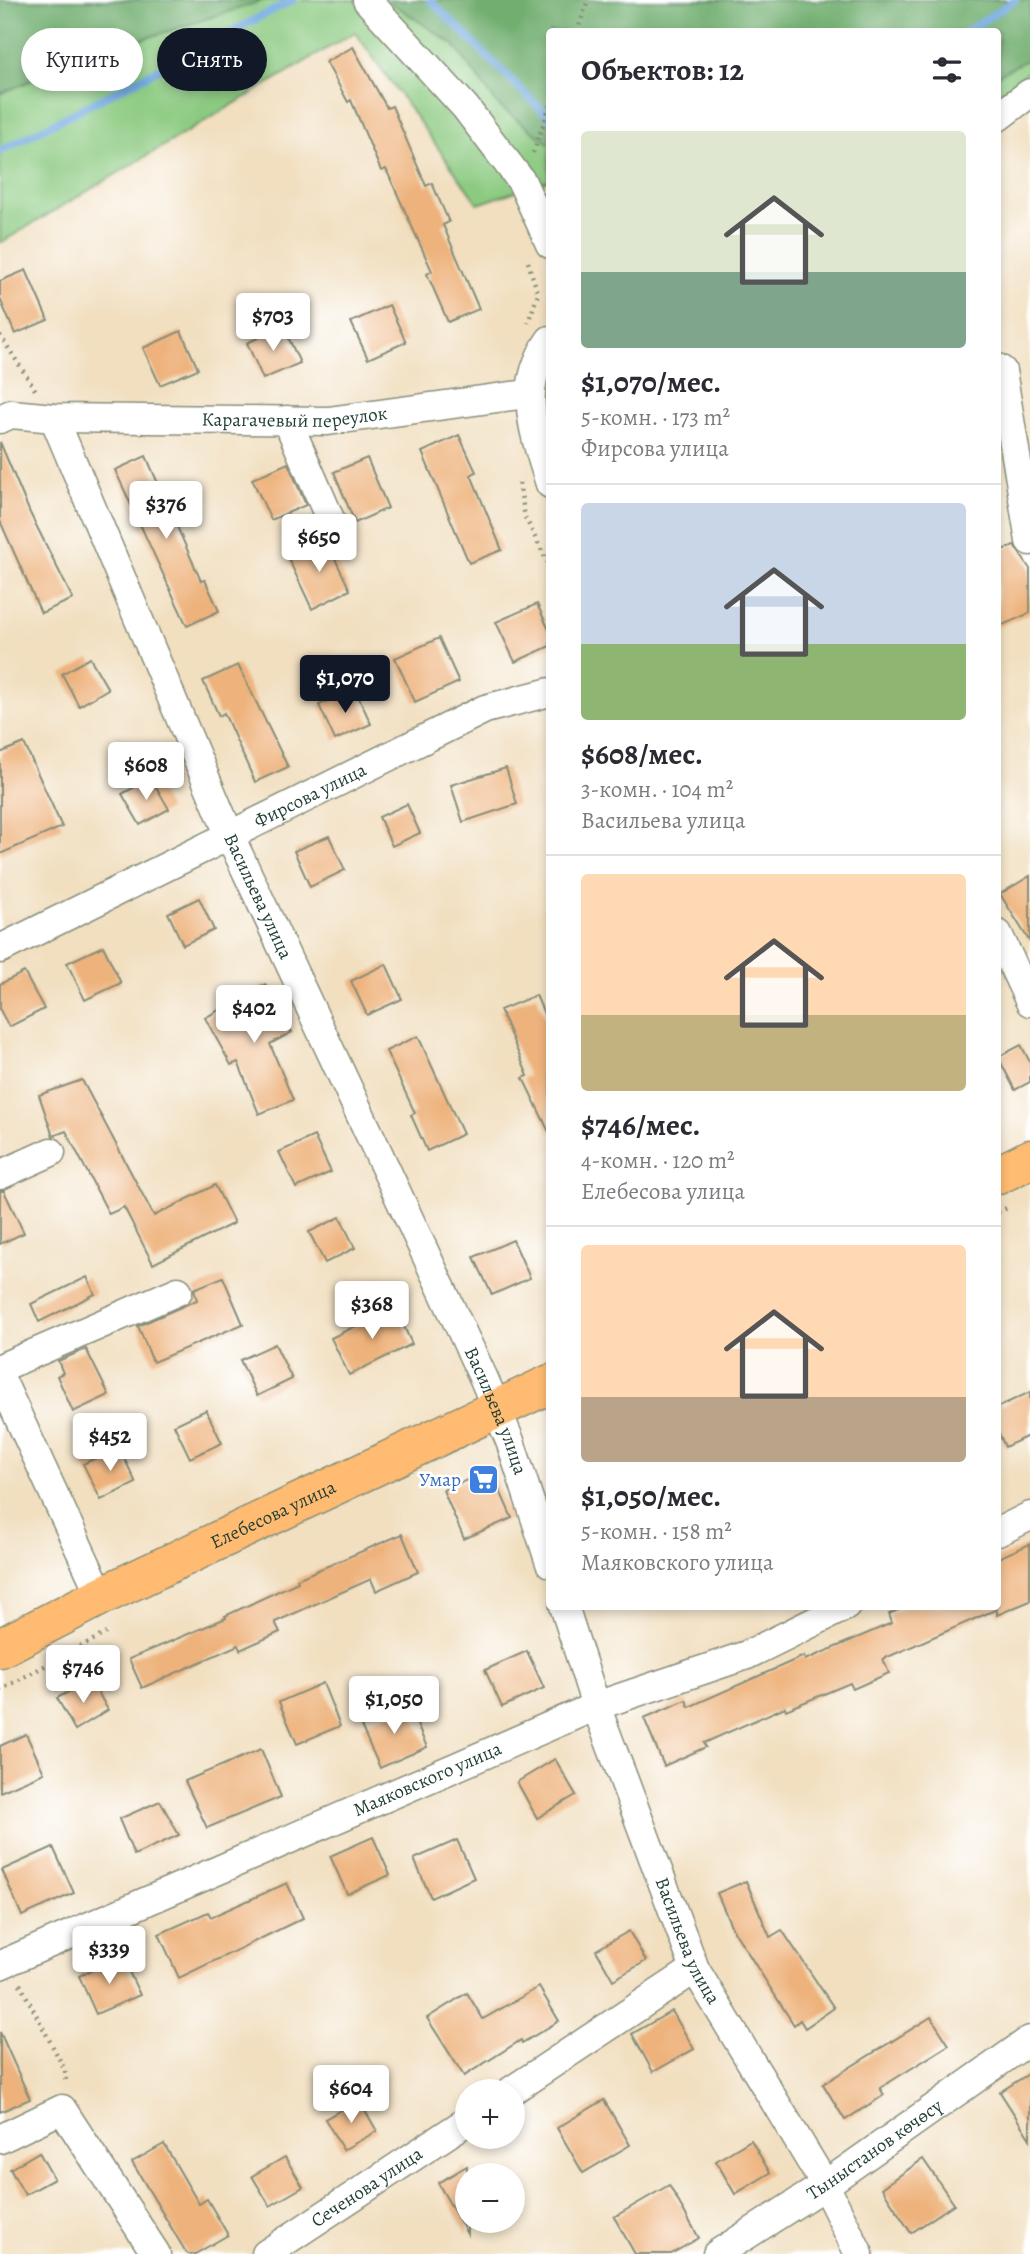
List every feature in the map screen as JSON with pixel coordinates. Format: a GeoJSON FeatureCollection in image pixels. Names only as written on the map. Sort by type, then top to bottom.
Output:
{"type":"FeatureCollection","features":[{"type":"Feature","properties":{"kind":"main road"},"geometry":{"type":"LineString","coordinates":[[1001,1174],[1030,1159]]}},
{"type":"Feature","properties":{"kind":"main road","name":"Елебесова улица"},"geometry":{"type":"LineString","coordinates":[[0,1648],[101,1596],[546,1386]]}},
{"type":"Feature","properties":{"kind":"street"},"geometry":{"type":"LineString","coordinates":[[367,0],[466,107],[522,182],[538,250]]}},
{"type":"Feature","properties":{"kind":"street"},"geometry":{"type":"LineString","coordinates":[[1001,115],[1030,93]]}},
{"type":"Feature","properties":{"kind":"street"},"geometry":{"type":"LineString","coordinates":[[537,336],[540,353],[527,394],[546,468]]}},
{"type":"Feature","properties":{"kind":"street"},"geometry":{"type":"LineString","coordinates":[[1001,370],[1030,541]]}},
{"type":"Feature","properties":{"kind":"street","name":"Карагачевый переулок"},"geometry":{"type":"LineString","coordinates":[[0,419],[11,414],[54,418],[328,421],[527,394]]}},
{"type":"Feature","properties":{"kind":"street","name":"Васильева улица"},"geometry":{"type":"LineString","coordinates":[[54,418],[229,834],[496,1409],[546,1552]]}},
{"type":"Feature","properties":{"kind":"street"},"geometry":{"type":"LineString","coordinates":[[287,421],[330,519]]}},
{"type":"Feature","properties":{"kind":"street","name":"Фирсова улица"},"geometry":{"type":"LineString","coordinates":[[0,949],[485,709],[546,693]]}},
{"type":"Feature","properties":{"kind":"street"},"geometry":{"type":"LineString","coordinates":[[1001,940],[1030,1002]]}},
{"type":"Feature","properties":{"kind":"street"},"geometry":{"type":"LineString","coordinates":[[0,1175],[51,1152]]}},
{"type":"Feature","properties":{"kind":"street"},"geometry":{"type":"LineString","coordinates":[[0,1368],[178,1291]]}},
{"type":"Feature","properties":{"kind":"street"},"geometry":{"type":"LineString","coordinates":[[0,1377],[101,1596]]}},
{"type":"Feature","properties":{"kind":"street"},"geometry":{"type":"LineString","coordinates":[[1001,1530],[1030,1516]]}},
{"type":"Feature","properties":{"kind":"street","name":"Васильева улица"},"geometry":{"type":"LineString","coordinates":[[565,1610],[596,1706],[695,1969],[825,2185],[859,2254]]}},
{"type":"Feature","properties":{"kind":"street","name":"Маяковского улица"},"geometry":{"type":"LineString","coordinates":[[5,1963],[596,1706],[747,1656],[838,1610]]}},
{"type":"Feature","properties":{"kind":"street"},"geometry":{"type":"LineString","coordinates":[[525,2082],[695,1969]]}},
{"type":"Feature","properties":{"kind":"street","name":"Тыныстанов көчөсү"},"geometry":{"type":"LineString","coordinates":[[717,2254],[825,2185],[1030,2040]]}},
{"type":"Feature","properties":{"kind":"street"},"geometry":{"type":"LineString","coordinates":[[0,2139],[62,2109],[156,2254]]}},
{"type":"Feature","properties":{"kind":"street","name":"Сеченова улица"},"geometry":{"type":"LineString","coordinates":[[266,2254],[455,2128]]}},
{"type":"Feature","properties":{"kind":"path"},"geometry":{"type":"LineString","coordinates":[[578,28],[588,0]]}},
{"type":"Feature","properties":{"kind":"path"},"geometry":{"type":"LineString","coordinates":[[532,154],[546,117]]}},
{"type":"Feature","properties":{"kind":"path"},"geometry":{"type":"LineString","coordinates":[[537,336],[538,250]]}},
{"type":"Feature","properties":{"kind":"path"},"geometry":{"type":"LineString","coordinates":[[0,335],[54,418]]}},
{"type":"Feature","properties":{"kind":"path"},"geometry":{"type":"LineString","coordinates":[[518,477],[525,517],[546,559]]}},
{"type":"Feature","properties":{"kind":"path"},"geometry":{"type":"LineString","coordinates":[[5,1963],[65,2070],[66,2098],[62,2109]]}},
{"type":"Feature","properties":{"kind":"green space"},"geometry":{"type":"Polygon","coordinates":[[[0,0],[1030,0],[1030,70],[1001,92],[1001,28],[546,28],[546,181],[478,204],[355,32],[267,84],[267,28],[157,28],[157,91],[256,91],[0,243],[0,0]]]}},
{"type":"Feature","properties":{"kind":"green space"},"geometry":{"type":"Polygon","coordinates":[[[0,0],[265,0],[178,28],[157,28],[157,35],[143,39],[143,28],[21,28],[21,85],[0,94],[0,0]]]}},
{"type":"Feature","properties":{"kind":"green space"},"geometry":{"type":"Polygon","coordinates":[[[387,0],[1030,0],[1030,58],[1001,73],[1001,28],[546,28],[546,142],[498,105],[454,45],[387,0]]]}},
{"type":"Feature","properties":{"kind":"building"},"geometry":{"type":"Polygon","coordinates":[[[353,47],[387,108],[392,106],[426,186],[432,183],[449,222],[443,225],[479,309],[448,322],[427,274],[432,271],[386,169],[381,171],[351,100],[348,102],[326,62],[353,47]]]}},
{"type":"Feature","properties":{"kind":"building"},"geometry":{"type":"Polygon","coordinates":[[[26,270],[48,320],[15,334],[0,299],[0,281],[26,270]]]}},
{"type":"Feature","properties":{"kind":"building"},"geometry":{"type":"Polygon","coordinates":[[[389,305],[406,342],[368,359],[351,322],[389,305]]]}},
{"type":"Feature","properties":{"kind":"building"},"geometry":{"type":"Polygon","coordinates":[[[283,326],[300,363],[263,379],[247,343],[283,326]]]}},
{"type":"Feature","properties":{"kind":"building"},"geometry":{"type":"Polygon","coordinates":[[[181,331],[198,369],[160,385],[143,348],[181,331]]]}},
{"type":"Feature","properties":{"kind":"building"},"geometry":{"type":"Polygon","coordinates":[[[459,435],[476,472],[471,475],[502,550],[469,563],[422,452],[459,435]]]}},
{"type":"Feature","properties":{"kind":"building"},"geometry":{"type":"Polygon","coordinates":[[[0,442],[30,513],[73,599],[41,613],[0,521],[0,442]]]}},
{"type":"Feature","properties":{"kind":"building"},"geometry":{"type":"Polygon","coordinates":[[[146,456],[201,581],[205,580],[219,611],[187,626],[115,470],[146,456]]]}},
{"type":"Feature","properties":{"kind":"building"},"geometry":{"type":"Polygon","coordinates":[[[367,458],[388,508],[355,523],[334,472],[367,458]]]}},
{"type":"Feature","properties":{"kind":"building"},"geometry":{"type":"Polygon","coordinates":[[[288,463],[306,505],[271,520],[252,479],[288,463]]]}},
{"type":"Feature","properties":{"kind":"building"},"geometry":{"type":"Polygon","coordinates":[[[326,540],[350,590],[312,609],[288,558],[326,540]]]}},
{"type":"Feature","properties":{"kind":"building"},"geometry":{"type":"Polygon","coordinates":[[[1014,545],[1030,569],[1030,613],[1001,626],[1001,551],[1014,545]]]}},
{"type":"Feature","properties":{"kind":"building"},"geometry":{"type":"Polygon","coordinates":[[[537,604],[546,623],[546,648],[515,662],[496,622],[537,604]]]}},
{"type":"Feature","properties":{"kind":"building"},"geometry":{"type":"Polygon","coordinates":[[[439,638],[459,682],[415,702],[395,658],[439,638]]]}},
{"type":"Feature","properties":{"kind":"building"},"geometry":{"type":"Polygon","coordinates":[[[90,658],[108,689],[79,706],[62,674],[90,658]]]}},
{"type":"Feature","properties":{"kind":"building"},"geometry":{"type":"Polygon","coordinates":[[[238,665],[288,767],[255,782],[224,713],[219,716],[203,681],[238,665]]]}},
{"type":"Feature","properties":{"kind":"building"},"geometry":{"type":"Polygon","coordinates":[[[355,689],[371,724],[335,740],[319,705],[355,689]]]}},
{"type":"Feature","properties":{"kind":"building"},"geometry":{"type":"Polygon","coordinates":[[[24,743],[62,827],[0,854],[0,753],[24,743]]]}},
{"type":"Feature","properties":{"kind":"building"},"geometry":{"type":"Polygon","coordinates":[[[506,768],[517,804],[463,822],[451,785],[506,768]]]}},
{"type":"Feature","properties":{"kind":"building"},"geometry":{"type":"Polygon","coordinates":[[[151,778],[169,809],[140,825],[122,794],[151,778]]]}},
{"type":"Feature","properties":{"kind":"building"},"geometry":{"type":"Polygon","coordinates":[[[407,804],[420,833],[392,846],[379,817],[407,804]]]}},
{"type":"Feature","properties":{"kind":"building"},"geometry":{"type":"Polygon","coordinates":[[[329,836],[345,870],[310,887],[294,851],[329,836]]]}},
{"type":"Feature","properties":{"kind":"building"},"geometry":{"type":"Polygon","coordinates":[[[1030,876],[1030,942],[1001,896],[1030,876]]]}},
{"type":"Feature","properties":{"kind":"building"},"geometry":{"type":"Polygon","coordinates":[[[199,898],[214,930],[183,945],[168,913],[199,898]]]}},
{"type":"Feature","properties":{"kind":"building"},"geometry":{"type":"Polygon","coordinates":[[[103,946],[121,983],[85,1000],[67,963],[103,946]]]}},
{"type":"Feature","properties":{"kind":"building"},"geometry":{"type":"Polygon","coordinates":[[[386,964],[402,999],[367,1015],[351,981],[386,964]]]}},
{"type":"Feature","properties":{"kind":"building"},"geometry":{"type":"Polygon","coordinates":[[[24,972],[44,1009],[9,1027],[0,1010],[0,984],[24,972]]]}},
{"type":"Feature","properties":{"kind":"building"},"geometry":{"type":"Polygon","coordinates":[[[265,984],[292,1032],[270,1044],[293,1100],[259,1114],[238,1062],[231,1065],[205,1018],[265,984]]]}},
{"type":"Feature","properties":{"kind":"building"},"geometry":{"type":"Polygon","coordinates":[[[536,995],[546,1019],[546,1126],[523,1078],[528,1076],[500,1010],[536,995]]]}},
{"type":"Feature","properties":{"kind":"building"},"geometry":{"type":"Polygon","coordinates":[[[418,1036],[463,1134],[427,1151],[411,1115],[415,1113],[386,1051],[418,1036]]]}},
{"type":"Feature","properties":{"kind":"building"},"geometry":{"type":"Polygon","coordinates":[[[1021,1045],[1030,1062],[1030,1082],[1015,1090],[1001,1063],[1001,1055],[1021,1045]]]}},
{"type":"Feature","properties":{"kind":"building"},"geometry":{"type":"Polygon","coordinates":[[[82,1080],[154,1216],[215,1185],[234,1223],[153,1264],[124,1207],[109,1214],[66,1131],[53,1136],[39,1095],[82,1080]]]}},
{"type":"Feature","properties":{"kind":"building"},"geometry":{"type":"Polygon","coordinates":[[[314,1136],[331,1172],[296,1188],[279,1152],[314,1136]]]}},
{"type":"Feature","properties":{"kind":"building"},"geometry":{"type":"Polygon","coordinates":[[[0,1191],[4,1191],[24,1233],[0,1244],[0,1191]]]}},
{"type":"Feature","properties":{"kind":"building"},"geometry":{"type":"Polygon","coordinates":[[[340,1217],[355,1248],[325,1263],[309,1232],[340,1217]]]}},
{"type":"Feature","properties":{"kind":"building"},"geometry":{"type":"Polygon","coordinates":[[[513,1240],[530,1278],[492,1295],[474,1257],[513,1240]]]}},
{"type":"Feature","properties":{"kind":"building"},"geometry":{"type":"Polygon","coordinates":[[[87,1277],[95,1294],[39,1322],[31,1304],[87,1277]]]}},
{"type":"Feature","properties":{"kind":"building"},"geometry":{"type":"Polygon","coordinates":[[[223,1277],[243,1324],[153,1362],[138,1326],[197,1300],[194,1289],[223,1277]]]}},
{"type":"Feature","properties":{"kind":"building"},"geometry":{"type":"Polygon","coordinates":[[[395,1307],[412,1344],[349,1375],[331,1338],[395,1307]]]}},
{"type":"Feature","properties":{"kind":"building"},"geometry":{"type":"Polygon","coordinates":[[[275,1344],[292,1379],[257,1396],[240,1360],[275,1344]]]}},
{"type":"Feature","properties":{"kind":"building"},"geometry":{"type":"Polygon","coordinates":[[[86,1349],[109,1395],[73,1412],[57,1376],[63,1373],[58,1361],[86,1349]]]}},
{"type":"Feature","properties":{"kind":"building"},"geometry":{"type":"Polygon","coordinates":[[[1030,1392],[1030,1435],[1005,1447],[1001,1438],[1001,1406],[1030,1392]]]}},
{"type":"Feature","properties":{"kind":"building"},"geometry":{"type":"Polygon","coordinates":[[[206,1410],[222,1443],[190,1458],[174,1425],[206,1410]]]}},
{"type":"Feature","properties":{"kind":"building"},"geometry":{"type":"Polygon","coordinates":[[[119,1447],[136,1483],[101,1500],[83,1464],[119,1447]]]}},
{"type":"Feature","properties":{"kind":"building"},"geometry":{"type":"Polygon","coordinates":[[[491,1470],[512,1518],[464,1539],[443,1490],[491,1470]]]}},
{"type":"Feature","properties":{"kind":"building"},"geometry":{"type":"Polygon","coordinates":[[[402,1534],[418,1572],[376,1591],[371,1579],[275,1622],[280,1632],[240,1650],[238,1645],[142,1688],[129,1659],[226,1618],[225,1616],[298,1582],[297,1579],[402,1534]]]}},
{"type":"Feature","properties":{"kind":"building"},"geometry":{"type":"Polygon","coordinates":[[[1030,1544],[1030,1601],[997,1615],[997,1610],[1001,1610],[1001,1557],[1030,1544]]]}},
{"type":"Feature","properties":{"kind":"building"},"geometry":{"type":"Polygon","coordinates":[[[898,1610],[995,1610],[883,1659],[889,1673],[853,1689],[850,1683],[786,1710],[785,1707],[704,1743],[706,1747],[664,1766],[644,1718],[686,1700],[689,1707],[804,1656],[805,1660],[892,1623],[889,1614],[898,1610]]]}},
{"type":"Feature","properties":{"kind":"building"},"geometry":{"type":"Polygon","coordinates":[[[527,1651],[544,1688],[502,1707],[485,1670],[527,1651]]]}},
{"type":"Feature","properties":{"kind":"building"},"geometry":{"type":"Polygon","coordinates":[[[91,1680],[108,1710],[75,1730],[57,1698],[91,1680]]]}},
{"type":"Feature","properties":{"kind":"building"},"geometry":{"type":"Polygon","coordinates":[[[323,1683],[340,1726],[297,1744],[279,1702],[323,1683]]]}},
{"type":"Feature","properties":{"kind":"building"},"geometry":{"type":"Polygon","coordinates":[[[408,1705],[427,1747],[380,1768],[361,1726],[408,1705]]]}},
{"type":"Feature","properties":{"kind":"building"},"geometry":{"type":"Polygon","coordinates":[[[26,1734],[44,1773],[0,1792],[0,1746],[26,1734]]]}},
{"type":"Feature","properties":{"kind":"building"},"geometry":{"type":"Polygon","coordinates":[[[261,1749],[281,1797],[207,1828],[185,1781],[261,1749]]]}},
{"type":"Feature","properties":{"kind":"building"},"geometry":{"type":"Polygon","coordinates":[[[555,1759],[576,1795],[537,1818],[517,1782],[555,1759]]]}},
{"type":"Feature","properties":{"kind":"building"},"geometry":{"type":"Polygon","coordinates":[[[160,1801],[179,1835],[134,1855],[119,1819],[160,1801]]]}},
{"type":"Feature","properties":{"kind":"building"},"geometry":{"type":"Polygon","coordinates":[[[373,1837],[390,1875],[347,1894],[330,1856],[373,1837]]]}},
{"type":"Feature","properties":{"kind":"building"},"geometry":{"type":"Polygon","coordinates":[[[457,1840],[474,1878],[431,1898],[414,1859],[457,1840]]]}},
{"type":"Feature","properties":{"kind":"building"},"geometry":{"type":"Polygon","coordinates":[[[53,1847],[74,1893],[22,1916],[2,1870],[53,1847]]]}},
{"type":"Feature","properties":{"kind":"building"},"geometry":{"type":"Polygon","coordinates":[[[746,1881],[770,1937],[782,1930],[834,2008],[805,2028],[800,2020],[794,2025],[732,1928],[717,1893],[746,1881]]]}},
{"type":"Feature","properties":{"kind":"building"},"geometry":{"type":"Polygon","coordinates":[[[287,1883],[303,1918],[179,1978],[159,1934],[208,1912],[211,1917],[287,1883]]]}},
{"type":"Feature","properties":{"kind":"building"},"geometry":{"type":"Polygon","coordinates":[[[629,1931],[646,1961],[613,1980],[596,1950],[629,1931]]]}},
{"type":"Feature","properties":{"kind":"building"},"geometry":{"type":"Polygon","coordinates":[[[122,1957],[140,1995],[96,2014],[79,1976],[122,1957]]]}},
{"type":"Feature","properties":{"kind":"building"},"geometry":{"type":"Polygon","coordinates":[[[539,1987],[559,2021],[522,2043],[521,2040],[464,2076],[427,2018],[467,1993],[483,2019],[539,1987]]]}},
{"type":"Feature","properties":{"kind":"building"},"geometry":{"type":"Polygon","coordinates":[[[672,2011],[694,2049],[653,2072],[632,2034],[672,2011]]]}},
{"type":"Feature","properties":{"kind":"building"},"geometry":{"type":"Polygon","coordinates":[[[931,2017],[949,2045],[880,2088],[884,2095],[845,2120],[823,2084],[931,2017]]]}},
{"type":"Feature","properties":{"kind":"building"},"geometry":{"type":"Polygon","coordinates":[[[0,2032],[30,2099],[0,2112],[0,2032]]]}},
{"type":"Feature","properties":{"kind":"building"},"geometry":{"type":"Polygon","coordinates":[[[1030,2073],[1030,2139],[1000,2092],[1030,2073]]]}},
{"type":"Feature","properties":{"kind":"building"},"geometry":{"type":"Polygon","coordinates":[[[359,2100],[377,2131],[343,2150],[325,2119],[359,2100]]]}},
{"type":"Feature","properties":{"kind":"building"},"geometry":{"type":"Polygon","coordinates":[[[604,2100],[630,2145],[583,2173],[557,2128],[604,2100]]]}},
{"type":"Feature","properties":{"kind":"building"},"geometry":{"type":"Polygon","coordinates":[[[751,2140],[770,2173],[735,2194],[716,2161],[751,2140]]]}},
{"type":"Feature","properties":{"kind":"building"},"geometry":{"type":"Polygon","coordinates":[[[164,2144],[199,2204],[207,2199],[228,2235],[195,2254],[187,2254],[132,2162],[164,2144]]]}},
{"type":"Feature","properties":{"kind":"building"},"geometry":{"type":"Polygon","coordinates":[[[39,2152],[54,2179],[25,2195],[10,2169],[39,2152]]]}},
{"type":"Feature","properties":{"kind":"building"},"geometry":{"type":"Polygon","coordinates":[[[285,2157],[303,2187],[270,2206],[252,2176],[285,2157]]]}},
{"type":"Feature","properties":{"kind":"building"},"geometry":{"type":"Polygon","coordinates":[[[923,2159],[954,2204],[911,2233],[882,2188],[923,2159]]]}},
{"type":"Feature","properties":{"kind":"building"},"geometry":{"type":"Polygon","coordinates":[[[455,2173],[455,2213],[438,2183],[455,2173]]]}},
{"type":"Feature","properties":{"kind":"building"},"geometry":{"type":"Polygon","coordinates":[[[669,2185],[699,2238],[671,2254],[635,2254],[614,2217],[669,2185]]]}},
{"type":"Feature","properties":{"kind":"waterway"},"geometry":{"type":"LineString","coordinates":[[0,151],[293,0]]}},
{"type":"Feature","properties":{"kind":"waterway"},"geometry":{"type":"LineString","coordinates":[[430,0],[546,114]]}},
{"type":"Feature","properties":{"kind":"waterway"},"geometry":{"type":"LineString","coordinates":[[972,28],[1015,0]]}},
{"type":"Feature","properties":{"kind":"place","name":"Умар"},"geometry":{"type":"Point","coordinates":[484,1480]}}]}
